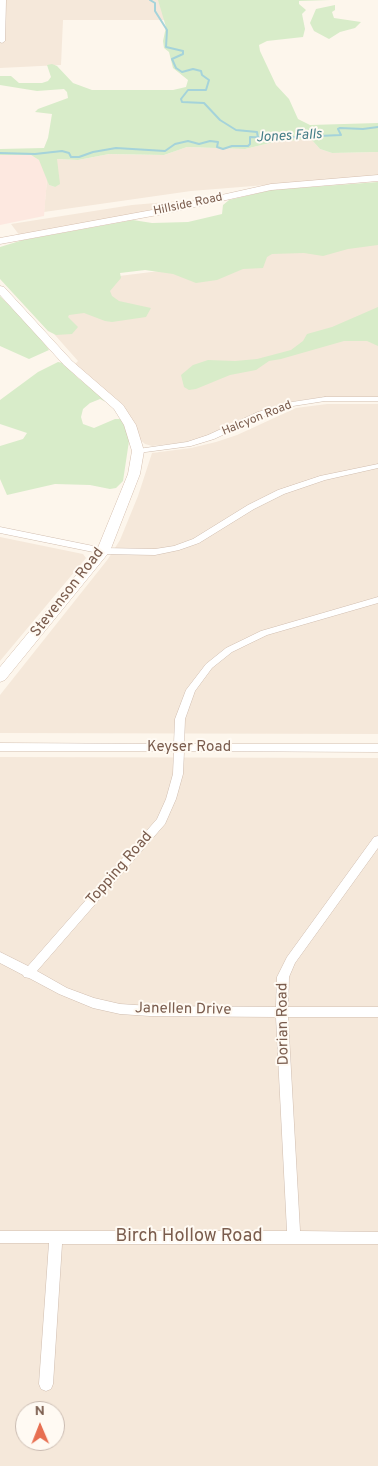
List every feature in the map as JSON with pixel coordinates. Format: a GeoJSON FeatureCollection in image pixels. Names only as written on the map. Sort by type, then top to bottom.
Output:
{"type":"FeatureCollection","features":[{"type":"Feature","properties":{"kind":"street"},"geometry":{"type":"LineString","coordinates":[[2,41],[3,0]]}},
{"type":"Feature","properties":{"kind":"street","name":"Hillside Road"},"geometry":{"type":"LineString","coordinates":[[0,241],[271,187],[378,178]]}},
{"type":"Feature","properties":{"kind":"street"},"geometry":{"type":"LineString","coordinates":[[0,289],[68,363],[119,407],[134,436],[138,451]]}},
{"type":"Feature","properties":{"kind":"street","name":"Halcyon Road"},"geometry":{"type":"LineString","coordinates":[[138,451],[188,444],[212,437],[261,414],[292,404],[325,399],[378,399]]}},
{"type":"Feature","properties":{"kind":"street","name":"Stevenson Road"},"geometry":{"type":"LineString","coordinates":[[0,677],[103,551],[134,474],[138,451]]}},
{"type":"Feature","properties":{"kind":"street"},"geometry":{"type":"LineString","coordinates":[[0,530],[103,551],[154,552],[186,545],[206,537],[251,506],[281,492],[323,478],[378,466]]}},
{"type":"Feature","properties":{"kind":"street","name":"Topping Road"},"geometry":{"type":"LineString","coordinates":[[28,974],[161,821],[175,787],[178,774],[180,719],[184,706],[200,676],[218,657],[264,633],[378,600]]}},
{"type":"Feature","properties":{"kind":"street","name":"Keyser Road"},"geometry":{"type":"LineString","coordinates":[[0,747],[378,748]]}},
{"type":"Feature","properties":{"kind":"street","name":"Dorian Road"},"geometry":{"type":"LineString","coordinates":[[294,1238],[281,986],[286,968],[378,840]]}},
{"type":"Feature","properties":{"kind":"street","name":"Janellen Drive"},"geometry":{"type":"LineString","coordinates":[[0,957],[28,974],[80,998],[120,1008],[150,1011],[378,1012]]}},
{"type":"Feature","properties":{"kind":"street","name":"Birch Hollow Road"},"geometry":{"type":"LineString","coordinates":[[0,1236],[378,1238]]}},
{"type":"Feature","properties":{"kind":"street"},"geometry":{"type":"LineString","coordinates":[[46,1384],[56,1237]]}},
{"type":"Feature","properties":{"kind":"shaded area"},"geometry":{"type":"Polygon","coordinates":[[[0,0],[183,0],[186,20],[63,20],[61,65],[0,68],[0,0]]]}},
{"type":"Feature","properties":{"kind":"shaded area"},"geometry":{"type":"Polygon","coordinates":[[[311,139],[320,149],[332,153],[378,152],[378,176],[191,191],[44,212],[47,179],[49,185],[55,187],[56,159],[78,160],[109,154],[164,155],[187,147],[245,149],[274,142],[311,139]]]}},
{"type":"Feature","properties":{"kind":"shaded area"},"geometry":{"type":"Polygon","coordinates":[[[0,155],[31,155],[41,161],[47,179],[44,216],[0,225],[0,155]]]}},
{"type":"Feature","properties":{"kind":"shaded area"},"geometry":{"type":"Polygon","coordinates":[[[214,198],[20,236],[11,224],[132,205],[214,198]]]}},
{"type":"Feature","properties":{"kind":"shaded area"},"geometry":{"type":"Polygon","coordinates":[[[378,240],[378,397],[324,397],[288,402],[209,435],[187,442],[152,446],[145,444],[139,439],[134,424],[123,405],[75,364],[78,361],[39,317],[46,285],[192,267],[227,252],[378,240]]]}},
{"type":"Feature","properties":{"kind":"shaded area"},"geometry":{"type":"Polygon","coordinates":[[[327,404],[378,404],[378,734],[0,733],[0,695],[108,559],[120,540],[138,496],[152,453],[191,448],[216,442],[237,435],[296,408],[327,404]]]}},
{"type":"Feature","properties":{"kind":"shaded area"},"geometry":{"type":"Polygon","coordinates":[[[0,537],[83,554],[86,558],[0,661],[0,537]]]}},
{"type":"Feature","properties":{"kind":"shaded area"},"geometry":{"type":"Polygon","coordinates":[[[0,757],[378,758],[378,1466],[0,1466],[0,757]]]}},
{"type":"Feature","properties":{"kind":"green space"},"geometry":{"type":"Polygon","coordinates":[[[158,0],[330,0],[299,1],[299,4],[306,10],[302,14],[305,29],[303,37],[267,41],[259,45],[260,51],[276,85],[289,99],[298,119],[310,125],[378,123],[378,152],[332,153],[320,149],[311,139],[274,142],[245,149],[187,147],[164,155],[109,154],[78,160],[57,159],[60,184],[55,187],[49,185],[39,160],[31,155],[0,155],[0,149],[44,148],[48,138],[52,114],[35,112],[38,109],[68,98],[67,92],[64,89],[37,91],[0,85],[0,76],[11,76],[19,83],[42,83],[48,81],[51,77],[47,65],[52,64],[57,66],[73,83],[92,90],[173,90],[186,87],[188,80],[173,68],[169,52],[164,48],[163,41],[166,27],[158,0]]]}},
{"type":"Feature","properties":{"kind":"green space"},"geometry":{"type":"Polygon","coordinates":[[[335,5],[335,10],[332,12],[334,18],[361,22],[355,28],[340,32],[329,39],[314,31],[310,23],[316,9],[335,5]]]}},
{"type":"Feature","properties":{"kind":"green space"},"geometry":{"type":"Polygon","coordinates":[[[378,182],[378,245],[348,249],[323,256],[304,253],[272,254],[267,257],[263,268],[243,269],[217,280],[196,283],[173,274],[145,270],[120,273],[121,278],[110,291],[112,296],[119,301],[151,308],[146,317],[112,322],[84,313],[69,315],[68,317],[78,327],[72,334],[56,335],[48,331],[0,279],[0,247],[23,240],[133,220],[152,223],[188,222],[222,214],[223,205],[229,200],[271,190],[378,182]]]}},
{"type":"Feature","properties":{"kind":"green space"},"geometry":{"type":"Polygon","coordinates":[[[0,296],[41,338],[49,350],[29,359],[0,346],[0,296]]]}},
{"type":"Feature","properties":{"kind":"green space"},"geometry":{"type":"Polygon","coordinates":[[[378,307],[378,346],[367,341],[344,341],[269,361],[256,370],[230,375],[196,389],[189,390],[184,387],[181,375],[193,365],[208,360],[235,361],[257,359],[291,350],[303,341],[307,334],[332,327],[378,307]]]}},
{"type":"Feature","properties":{"kind":"green space"},"geometry":{"type":"Polygon","coordinates":[[[58,362],[63,363],[78,378],[112,405],[100,399],[90,403],[83,409],[81,417],[83,424],[94,428],[115,419],[122,419],[129,441],[123,481],[116,488],[110,489],[90,485],[55,484],[7,495],[0,479],[0,446],[23,439],[27,433],[0,424],[0,400],[38,372],[58,362]]]}},
{"type":"Feature","properties":{"kind":"waterway"},"geometry":{"type":"LineString","coordinates":[[150,0],[155,3],[155,11],[167,30],[166,47],[183,51],[183,54],[172,59],[176,68],[182,72],[193,69],[201,71],[202,75],[209,80],[206,90],[188,90],[181,99],[182,102],[204,103],[220,120],[236,130],[257,132],[258,137]]}},
{"type":"Feature","properties":{"kind":"waterway","name":"Jones Falls"},"geometry":{"type":"LineString","coordinates":[[258,137],[341,135],[338,129],[340,128],[363,129],[378,127]]}},
{"type":"Feature","properties":{"kind":"waterway","name":"Jones Falls"},"geometry":{"type":"LineString","coordinates":[[0,153],[35,154],[62,151],[69,153],[71,157],[79,157],[93,152],[116,148],[165,151],[175,144],[188,141],[199,144],[210,141],[218,142],[217,147],[223,149],[232,146],[248,146],[250,144],[250,137],[258,137]]}}]}
